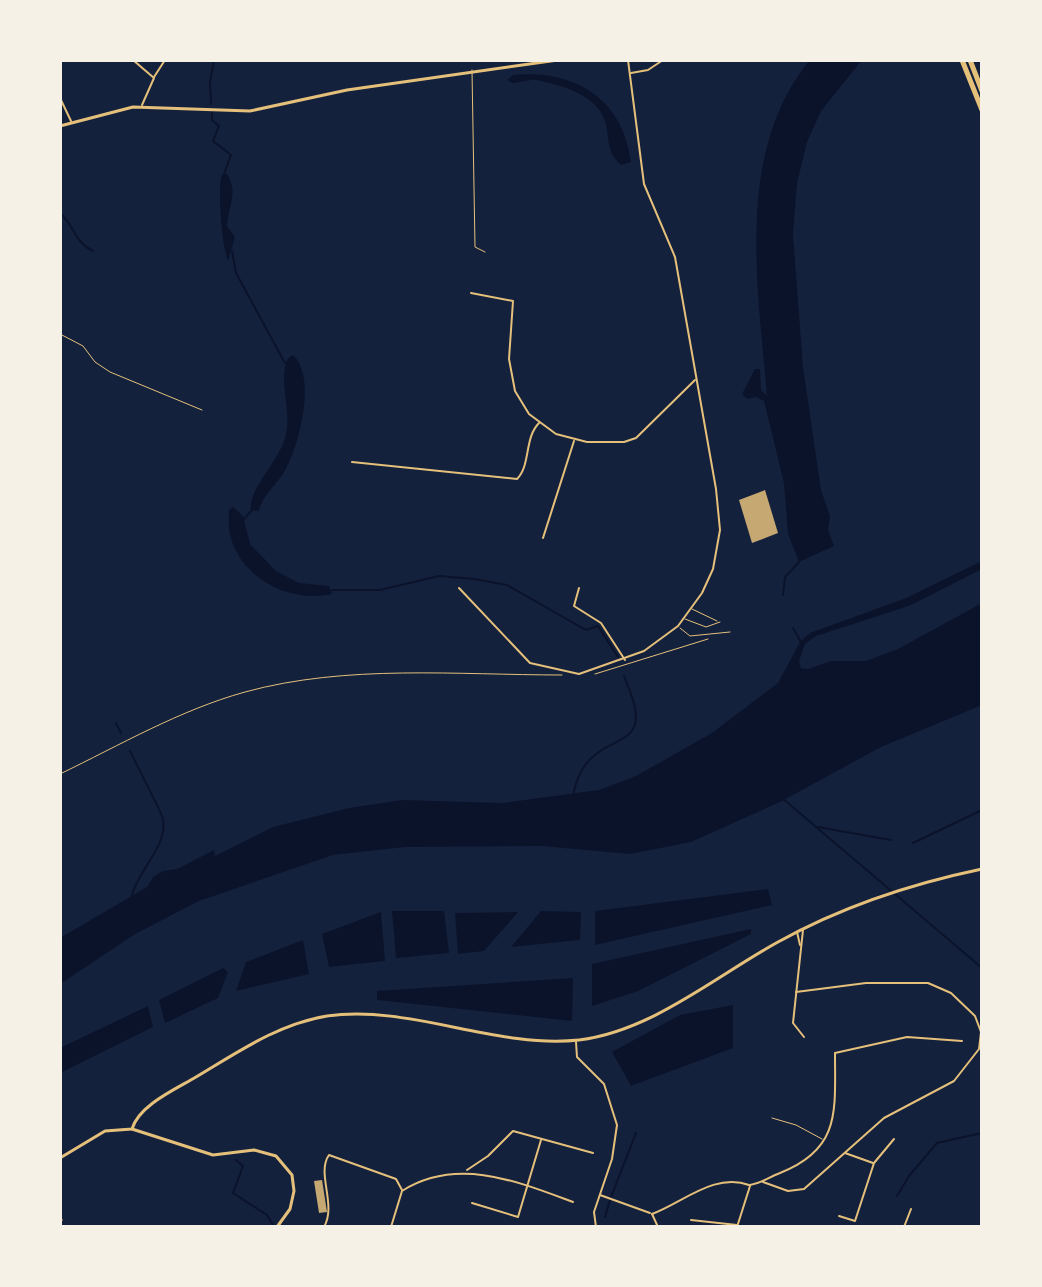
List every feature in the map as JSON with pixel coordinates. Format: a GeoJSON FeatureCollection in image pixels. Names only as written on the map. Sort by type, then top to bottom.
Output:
{"type":"FeatureCollection","features":[{"type":"Feature","properties":{"kind":"highway"},"geometry":{"type":"LineString","coordinates":[[962,60],[982,110]]}},
{"type":"Feature","properties":{"kind":"highway"},"geometry":{"type":"LineString","coordinates":[[970,60],[982,91]]}},
{"type":"Feature","properties":{"kind":"main road"},"geometry":{"type":"LineString","coordinates":[[60,126],[142,107],[250,111],[347,90],[558,60]]}},
{"type":"Feature","properties":{"kind":"main road"},"geometry":{"type":"LineString","coordinates":[[132,1129],[160,1099],[249,1045],[289,1026],[324,1017],[368,1016],[527,1040],[576,1040],[613,1032],[661,1011],[804,928],[905,887],[982,869]]}},
{"type":"Feature","properties":{"kind":"main road"},"geometry":{"type":"LineString","coordinates":[[60,1158],[105,1131],[132,1129],[213,1155],[254,1150],[276,1156],[292,1175],[294,1191],[290,1209],[277,1227]]}},
{"type":"Feature","properties":{"kind":"street"},"geometry":{"type":"LineString","coordinates":[[133,60],[154,78]]}},
{"type":"Feature","properties":{"kind":"street"},"geometry":{"type":"LineString","coordinates":[[142,107],[165,60]]}},
{"type":"Feature","properties":{"kind":"street"},"geometry":{"type":"LineString","coordinates":[[459,588],[536,667],[579,674],[625,660],[678,626],[692,609],[713,569],[720,530],[696,380],[675,257],[644,184],[628,60]]}},
{"type":"Feature","properties":{"kind":"street"},"geometry":{"type":"LineString","coordinates":[[630,73],[648,70],[663,60]]}},
{"type":"Feature","properties":{"kind":"street"},"geometry":{"type":"LineString","coordinates":[[60,98],[72,123]]}},
{"type":"Feature","properties":{"kind":"street"},"geometry":{"type":"LineString","coordinates":[[471,293],[513,301],[511,378],[529,414],[556,434],[575,440],[624,442],[636,438],[673,398],[696,380]]}},
{"type":"Feature","properties":{"kind":"street"},"geometry":{"type":"LineString","coordinates":[[352,462],[517,479],[522,472],[531,434],[540,422]]}},
{"type":"Feature","properties":{"kind":"street"},"geometry":{"type":"LineString","coordinates":[[543,538],[575,440]]}},
{"type":"Feature","properties":{"kind":"street"},"geometry":{"type":"LineString","coordinates":[[579,588],[573,601],[576,608],[601,623],[625,660]]}},
{"type":"Feature","properties":{"kind":"street"},"geometry":{"type":"LineString","coordinates":[[804,928],[793,1023],[804,1037]]}},
{"type":"Feature","properties":{"kind":"street"},"geometry":{"type":"LineString","coordinates":[[797,932],[801,946]]}},
{"type":"Feature","properties":{"kind":"street"},"geometry":{"type":"LineString","coordinates":[[763,1182],[788,1191],[804,1189],[884,1118],[954,1081],[979,1049],[979,1023],[951,993],[928,983],[866,983],[796,992]]}},
{"type":"Feature","properties":{"kind":"street"},"geometry":{"type":"LineString","coordinates":[[652,1214],[666,1204],[728,1179],[750,1185],[763,1182],[812,1158],[825,1141],[835,1111],[835,1053],[907,1037],[962,1041]]}},
{"type":"Feature","properties":{"kind":"street"},"geometry":{"type":"LineString","coordinates":[[576,1040],[576,1055],[604,1084],[617,1125],[612,1159],[594,1215],[596,1227]]}},
{"type":"Feature","properties":{"kind":"street"},"geometry":{"type":"LineString","coordinates":[[402,1191],[466,1171],[488,1156],[509,1132],[593,1153]]}},
{"type":"Feature","properties":{"kind":"street"},"geometry":{"type":"LineString","coordinates":[[472,1203],[518,1217],[541,1139]]}},
{"type":"Feature","properties":{"kind":"street"},"geometry":{"type":"LineString","coordinates":[[839,1216],[855,1221],[874,1163],[894,1139]]}},
{"type":"Feature","properties":{"kind":"street"},"geometry":{"type":"LineString","coordinates":[[845,1153],[874,1163]]}},
{"type":"Feature","properties":{"kind":"street"},"geometry":{"type":"LineString","coordinates":[[324,1227],[329,1214],[325,1163],[329,1155],[396,1179],[402,1191],[391,1227]]}},
{"type":"Feature","properties":{"kind":"street"},"geometry":{"type":"LineString","coordinates":[[466,1171],[528,1186],[573,1202]]}},
{"type":"Feature","properties":{"kind":"street"},"geometry":{"type":"LineString","coordinates":[[691,1220],[737,1226],[750,1185]]}},
{"type":"Feature","properties":{"kind":"street"},"geometry":{"type":"LineString","coordinates":[[600,1195],[652,1214],[658,1227]]}},
{"type":"Feature","properties":{"kind":"street"},"geometry":{"type":"LineString","coordinates":[[904,1227],[911,1209]]}},
{"type":"Feature","properties":{"kind":"lane"},"geometry":{"type":"LineString","coordinates":[[577,60],[582,60]]}},
{"type":"Feature","properties":{"kind":"lane"},"geometry":{"type":"LineString","coordinates":[[472,70],[475,247],[485,252]]}},
{"type":"Feature","properties":{"kind":"lane"},"geometry":{"type":"LineString","coordinates":[[60,334],[89,350],[102,368],[202,410]]}},
{"type":"Feature","properties":{"kind":"lane"},"geometry":{"type":"LineString","coordinates":[[685,619],[706,627],[720,622],[692,609]]}},
{"type":"Feature","properties":{"kind":"lane"},"geometry":{"type":"LineString","coordinates":[[678,626],[690,636],[730,632]]}},
{"type":"Feature","properties":{"kind":"lane"},"geometry":{"type":"LineString","coordinates":[[772,1118],[796,1125],[825,1141]]}},
{"type":"Feature","properties":{"kind":"path"},"geometry":{"type":"LineString","coordinates":[[594,674],[716,636]]}},
{"type":"Feature","properties":{"kind":"path"},"geometry":{"type":"LineString","coordinates":[[60,774],[185,713],[265,687],[355,675],[564,675]]}},
{"type":"Feature","properties":{"kind":"water"},"geometry":{"type":"Polygon","coordinates":[[[810,60],[862,60],[821,111],[807,142],[797,183],[793,234],[803,367],[821,490],[830,516],[828,530],[834,546],[799,562],[788,534],[784,483],[764,401],[756,397],[747,399],[742,394],[755,369],[760,369],[761,390],[767,396],[757,266],[761,178],[770,136],[786,96],[810,60]]]}},
{"type":"Feature","properties":{"kind":"water"},"geometry":{"type":"Polygon","coordinates":[[[513,75],[556,77],[592,92],[618,121],[631,162],[621,165],[613,155],[602,115],[588,99],[568,89],[536,80],[512,83],[507,80],[513,75]]]}},
{"type":"Feature","properties":{"kind":"water"},"geometry":{"type":"Polygon","coordinates":[[[227,174],[233,193],[227,226],[235,237],[228,261],[220,204],[222,175],[227,174]]]}},
{"type":"Feature","properties":{"kind":"water"},"geometry":{"type":"Polygon","coordinates":[[[293,355],[304,380],[305,396],[299,432],[283,474],[259,511],[251,510],[254,494],[285,438],[284,377],[288,358],[293,355]]]}},
{"type":"Feature","properties":{"kind":"water"},"geometry":{"type":"Polygon","coordinates":[[[233,507],[243,516],[250,544],[276,571],[299,583],[329,586],[332,594],[298,595],[267,583],[253,573],[234,546],[229,529],[229,510],[233,507]]]}},
{"type":"Feature","properties":{"kind":"water"},"geometry":{"type":"Polygon","coordinates":[[[982,561],[982,569],[909,606],[816,636],[805,644],[799,661],[801,668],[808,669],[831,661],[866,661],[898,649],[982,603],[982,705],[881,747],[780,802],[691,842],[630,854],[541,846],[405,847],[333,855],[199,901],[135,934],[60,984],[60,938],[147,887],[153,877],[163,871],[177,869],[214,850],[215,856],[273,827],[349,808],[402,800],[502,803],[599,790],[636,776],[712,733],[778,683],[800,642],[810,633],[906,598],[982,561]]]}},
{"type":"Feature","properties":{"kind":"water"},"geometry":{"type":"Polygon","coordinates":[[[768,889],[772,905],[595,945],[595,911],[768,889]]]}},
{"type":"Feature","properties":{"kind":"water"},"geometry":{"type":"Polygon","coordinates":[[[392,911],[444,911],[449,953],[396,958],[392,911]]]}},
{"type":"Feature","properties":{"kind":"water"},"geometry":{"type":"Polygon","coordinates":[[[541,911],[581,912],[580,940],[511,947],[541,911]]]}},
{"type":"Feature","properties":{"kind":"water"},"geometry":{"type":"Polygon","coordinates":[[[381,912],[385,961],[329,967],[322,934],[381,912]]]}},
{"type":"Feature","properties":{"kind":"water"},"geometry":{"type":"Polygon","coordinates":[[[518,912],[484,951],[458,954],[455,913],[518,912]]]}},
{"type":"Feature","properties":{"kind":"water"},"geometry":{"type":"Polygon","coordinates":[[[751,929],[751,934],[638,991],[592,1006],[592,964],[751,929]]]}},
{"type":"Feature","properties":{"kind":"water"},"geometry":{"type":"Polygon","coordinates":[[[303,940],[309,974],[236,991],[246,962],[303,940]]]}},
{"type":"Feature","properties":{"kind":"water"},"geometry":{"type":"Polygon","coordinates":[[[223,968],[228,972],[218,998],[165,1023],[159,1000],[223,968]]]}},
{"type":"Feature","properties":{"kind":"water"},"geometry":{"type":"Polygon","coordinates":[[[573,978],[572,1021],[377,1000],[377,991],[573,978]]]}},
{"type":"Feature","properties":{"kind":"water"},"geometry":{"type":"Polygon","coordinates":[[[733,1005],[733,1048],[631,1086],[612,1052],[680,1015],[733,1005]]]}},
{"type":"Feature","properties":{"kind":"water"},"geometry":{"type":"Polygon","coordinates":[[[148,1006],[153,1027],[60,1073],[60,1048],[148,1006]]]}},
{"type":"Feature","properties":{"kind":"building"},"geometry":{"type":"Polygon","coordinates":[[[765,490],[778,533],[752,543],[739,500],[765,490]]]}},
{"type":"Feature","properties":{"kind":"building"},"geometry":{"type":"Polygon","coordinates":[[[322,1180],[327,1212],[319,1213],[314,1181],[322,1180]]]}},
{"type":"Feature","properties":{"kind":"waterway"},"geometry":{"type":"LineString","coordinates":[[211,104],[210,82],[214,60]]}},
{"type":"Feature","properties":{"kind":"waterway"},"geometry":{"type":"LineString","coordinates":[[212,113],[212,120],[219,126],[213,141],[231,155],[223,177]]}},
{"type":"Feature","properties":{"kind":"waterway"},"geometry":{"type":"LineString","coordinates":[[60,213],[82,243],[93,251]]}},
{"type":"Feature","properties":{"kind":"waterway"},"geometry":{"type":"LineString","coordinates":[[232,251],[236,273],[285,363]]}},
{"type":"Feature","properties":{"kind":"waterway"},"geometry":{"type":"LineString","coordinates":[[243,520],[252,510]]}},
{"type":"Feature","properties":{"kind":"waterway"},"geometry":{"type":"LineString","coordinates":[[783,595],[785,577],[799,562]]}},
{"type":"Feature","properties":{"kind":"waterway"},"geometry":{"type":"LineString","coordinates":[[332,590],[380,590],[439,576],[507,585],[586,630],[598,626],[618,657]]}},
{"type":"Feature","properties":{"kind":"waterway"},"geometry":{"type":"LineString","coordinates":[[793,628],[802,644]]}},
{"type":"Feature","properties":{"kind":"waterway"},"geometry":{"type":"LineString","coordinates":[[573,796],[578,777],[586,764],[605,748],[624,738],[635,724],[635,706],[624,676]]}},
{"type":"Feature","properties":{"kind":"waterway"},"geometry":{"type":"LineString","coordinates":[[116,723],[121,733]]}},
{"type":"Feature","properties":{"kind":"waterway"},"geometry":{"type":"LineString","coordinates":[[130,751],[159,809]]}},
{"type":"Feature","properties":{"kind":"waterway"},"geometry":{"type":"LineString","coordinates":[[782,798],[982,968]]}},
{"type":"Feature","properties":{"kind":"waterway"},"geometry":{"type":"LineString","coordinates":[[913,843],[982,810]]}},
{"type":"Feature","properties":{"kind":"waterway"},"geometry":{"type":"LineString","coordinates":[[132,895],[160,843],[163,832],[160,811]]}},
{"type":"Feature","properties":{"kind":"waterway"},"geometry":{"type":"LineString","coordinates":[[818,827],[891,840]]}},
{"type":"Feature","properties":{"kind":"waterway"},"geometry":{"type":"LineString","coordinates":[[611,1197],[636,1133]]}},
{"type":"Feature","properties":{"kind":"waterway"},"geometry":{"type":"LineString","coordinates":[[897,1196],[909,1176],[937,1143],[982,1133]]}},
{"type":"Feature","properties":{"kind":"waterway"},"geometry":{"type":"LineString","coordinates":[[236,1160],[243,1166],[233,1193],[267,1215],[273,1225]]}},
{"type":"Feature","properties":{"kind":"waterway"},"geometry":{"type":"LineString","coordinates":[[605,1217],[610,1200]]}}]}
